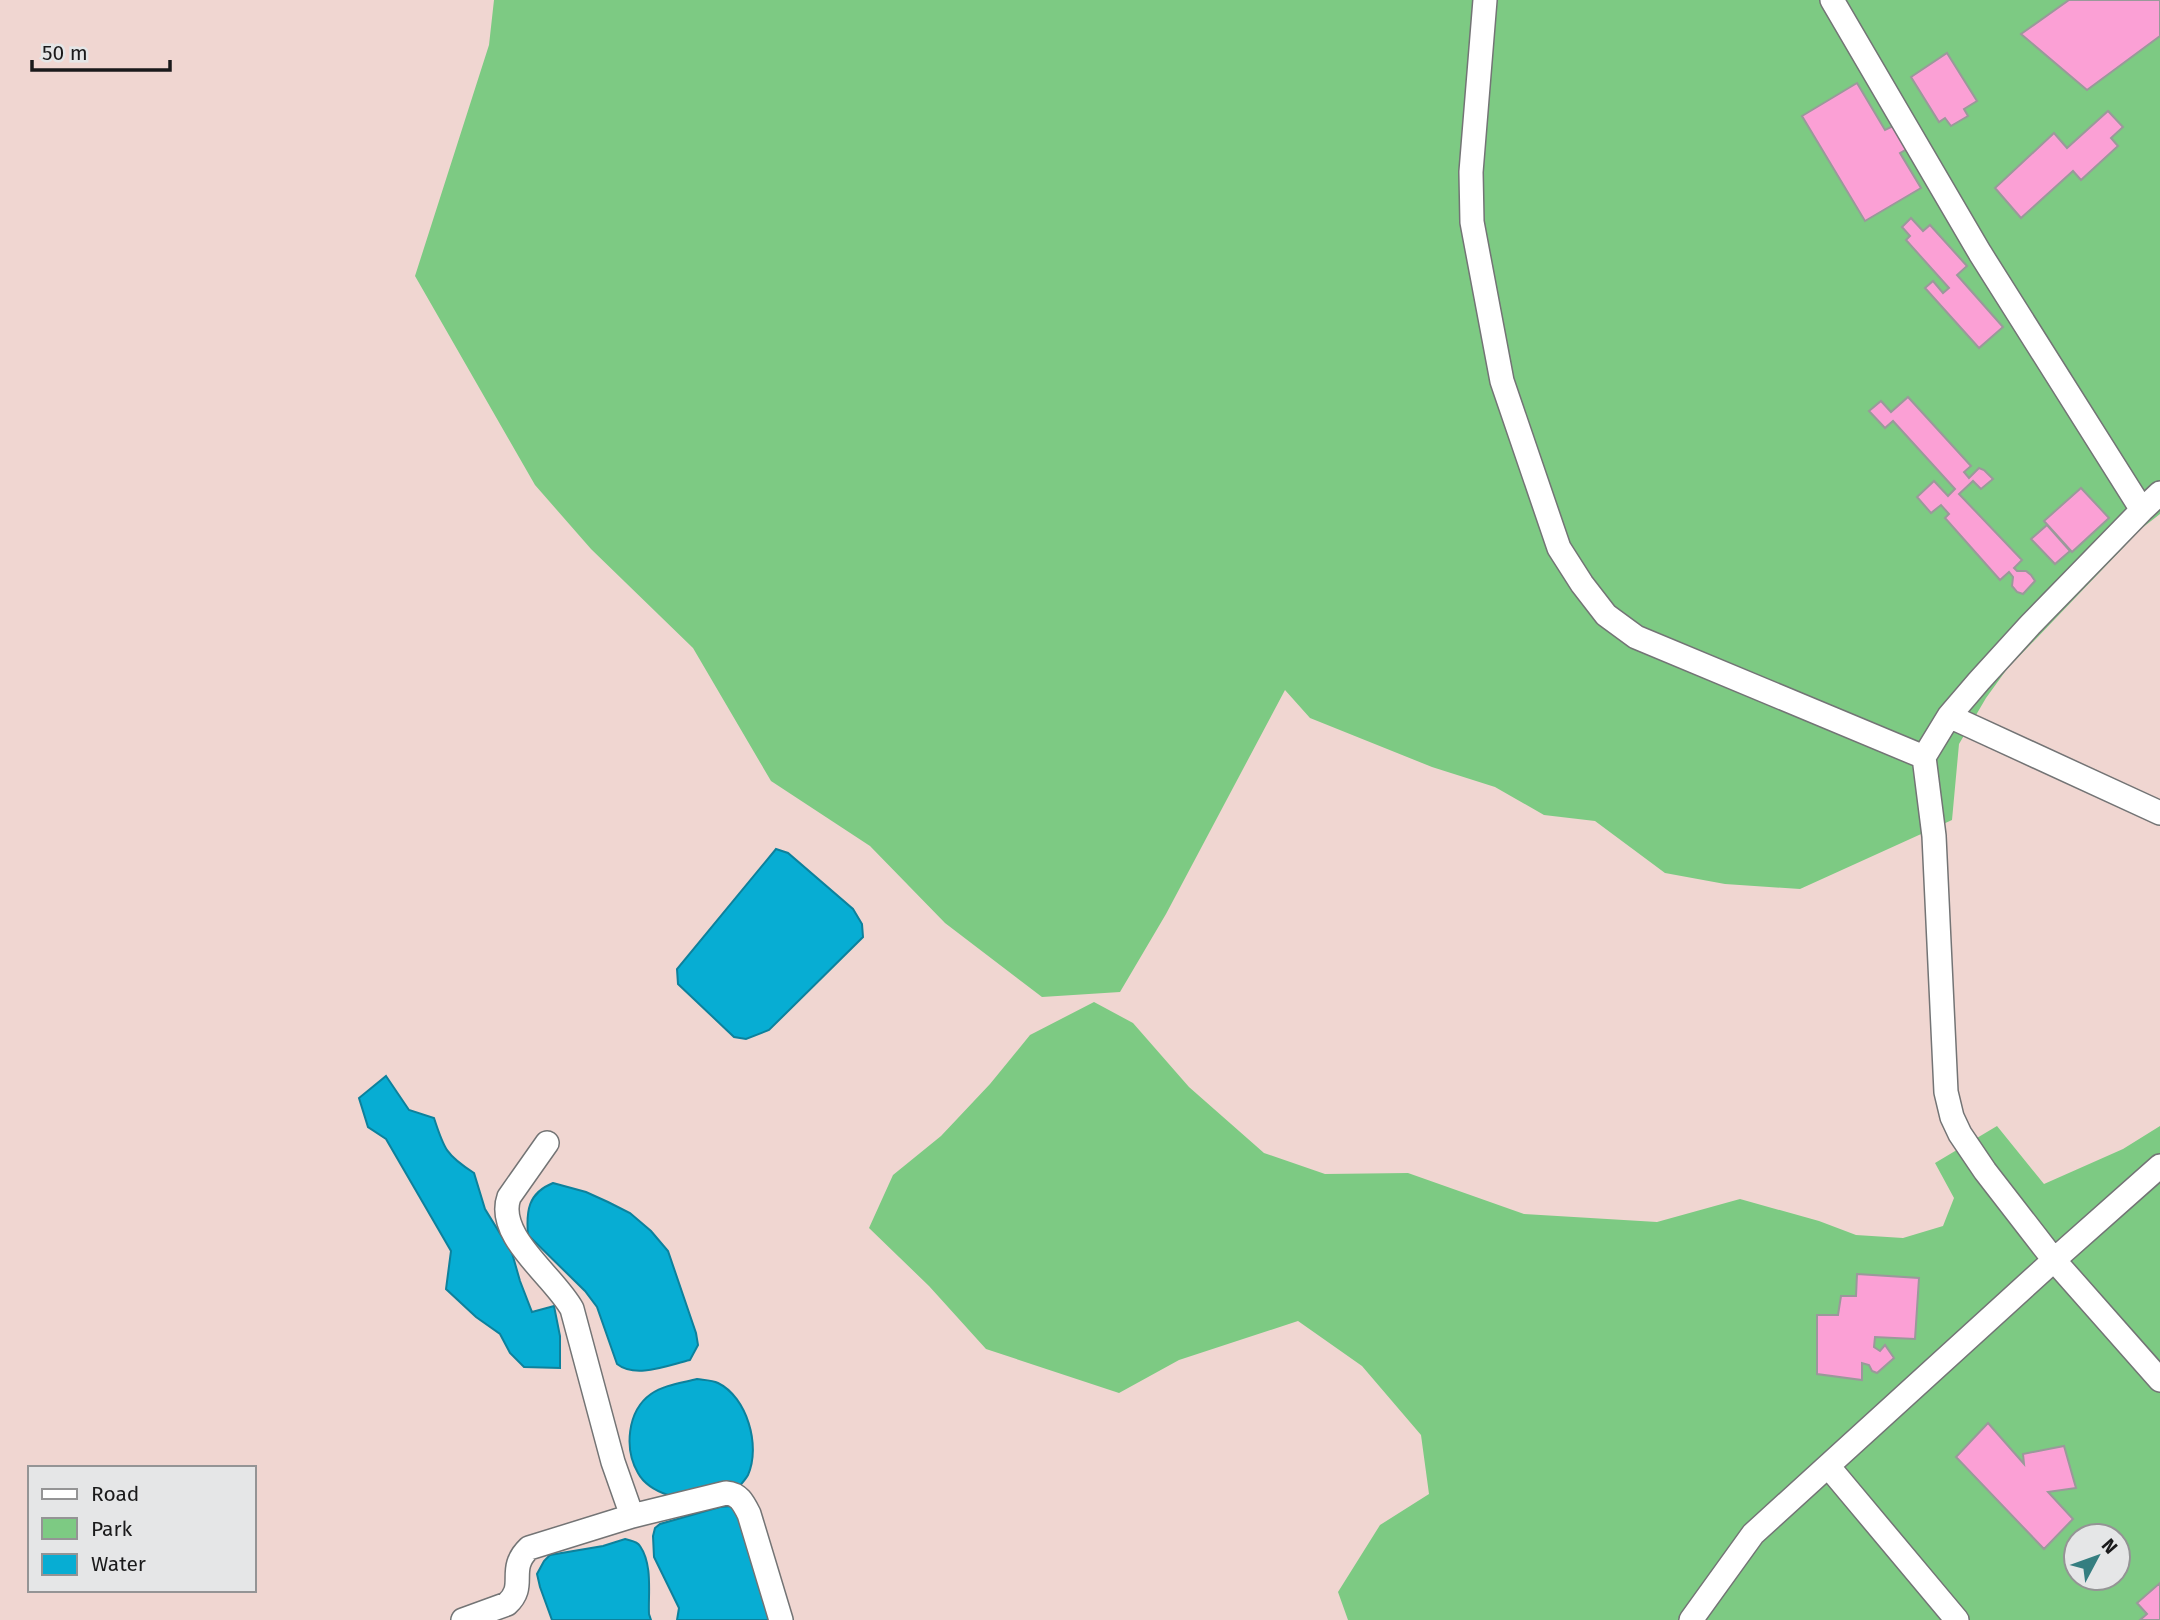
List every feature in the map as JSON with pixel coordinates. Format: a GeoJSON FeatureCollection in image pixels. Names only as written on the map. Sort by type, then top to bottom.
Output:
{"type":"FeatureCollection","features":[{"type":"Feature","properties":{"kind":"lane"},"geometry":{"type":"LineString","coordinates":[[1485,0],[1471,172],[1472,222],[1502,381],[1559,548],[1581,584],[1606,615],[1636,637],[1924,757]]}},
{"type":"Feature","properties":{"kind":"lane"},"geometry":{"type":"LineString","coordinates":[[1832,0],[1980,253],[2142,510]]}},
{"type":"Feature","properties":{"kind":"lane"},"geometry":{"type":"LineString","coordinates":[[2160,493],[2030,625],[1949,716],[1924,757],[1934,836],[1946,1092],[1960,1134],[1985,1171],[2054,1259],[2160,1380]]}},
{"type":"Feature","properties":{"kind":"lane"},"geometry":{"type":"LineString","coordinates":[[1949,716],[2160,813]]}},
{"type":"Feature","properties":{"kind":"lane"},"geometry":{"type":"LineString","coordinates":[[547,1143],[509,1197],[508,1221],[514,1236],[565,1296],[572,1309],[613,1462],[632,1516]]}},
{"type":"Feature","properties":{"kind":"lane"},"geometry":{"type":"LineString","coordinates":[[1691,1620],[1753,1534],[2054,1259],[2160,1166]]}},
{"type":"Feature","properties":{"kind":"lane"},"geometry":{"type":"LineString","coordinates":[[1828,1466],[1957,1620]]}},
{"type":"Feature","properties":{"kind":"lane"},"geometry":{"type":"LineString","coordinates":[[463,1620],[507,1604],[512,1599],[517,1591],[517,1564],[520,1556],[529,1548],[632,1516],[726,1493],[734,1494],[743,1501],[749,1514],[780,1620]]}},
{"type":"Feature","properties":{"kind":"shaded area"},"geometry":{"type":"Polygon","coordinates":[[[0,0],[2160,0],[2160,1620],[0,1620],[0,0]]]}},
{"type":"Feature","properties":{"kind":"green space"},"geometry":{"type":"Polygon","coordinates":[[[494,0],[2160,0],[2160,514],[2142,528],[2007,669],[1986,698],[1959,744],[1952,820],[1800,889],[1725,884],[1665,873],[1595,821],[1544,815],[1495,787],[1432,767],[1310,718],[1285,690],[1166,914],[1120,992],[1042,997],[945,923],[870,846],[771,781],[693,648],[591,549],[535,485],[415,276],[489,45],[494,0]]]}},
{"type":"Feature","properties":{"kind":"green space"},"geometry":{"type":"Polygon","coordinates":[[[1094,1002],[1133,1023],[1189,1087],[1264,1153],[1325,1174],[1408,1173],[1524,1214],[1657,1222],[1740,1199],[1819,1221],[1856,1235],[1903,1238],[1943,1226],[1954,1198],[1935,1163],[1997,1126],[2044,1184],[2123,1149],[2160,1126],[2160,1620],[1348,1620],[1338,1592],[1380,1525],[1429,1494],[1421,1435],[1362,1366],[1298,1321],[1179,1360],[1119,1393],[986,1349],[929,1286],[869,1228],[893,1175],[941,1136],[990,1084],[1030,1035],[1094,1002]]]}},
{"type":"Feature","properties":{"kind":"water"},"geometry":{"type":"Polygon","coordinates":[[[776,849],[788,853],[853,909],[862,924],[863,937],[769,1030],[746,1039],[734,1037],[678,984],[677,969],[776,849]]]}},
{"type":"Feature","properties":{"kind":"water"},"geometry":{"type":"Polygon","coordinates":[[[386,1076],[409,1110],[434,1118],[447,1150],[474,1173],[485,1209],[512,1253],[532,1312],[554,1306],[560,1336],[560,1368],[524,1367],[510,1353],[500,1334],[476,1317],[446,1289],[451,1251],[386,1139],[368,1127],[359,1098],[386,1076]]]}},
{"type":"Feature","properties":{"kind":"water"},"geometry":{"type":"Polygon","coordinates":[[[553,1183],[586,1192],[630,1213],[651,1231],[668,1251],[696,1333],[698,1345],[690,1360],[643,1371],[617,1364],[597,1307],[585,1291],[528,1235],[530,1204],[538,1192],[553,1183]]]}},
{"type":"Feature","properties":{"kind":"water"},"geometry":{"type":"Polygon","coordinates":[[[697,1379],[718,1383],[737,1399],[749,1423],[752,1463],[748,1475],[738,1488],[691,1495],[668,1495],[651,1487],[638,1473],[631,1453],[630,1431],[637,1410],[651,1394],[667,1386],[697,1379]]]}},
{"type":"Feature","properties":{"kind":"water"},"geometry":{"type":"Polygon","coordinates":[[[732,1506],[740,1509],[777,1620],[677,1620],[679,1608],[654,1557],[655,1528],[660,1524],[732,1506]]]}},
{"type":"Feature","properties":{"kind":"water"},"geometry":{"type":"Polygon","coordinates":[[[625,1539],[639,1544],[647,1562],[651,1620],[552,1620],[537,1574],[544,1561],[550,1555],[603,1546],[625,1539]]]}},
{"type":"Feature","properties":{"kind":"building"},"geometry":{"type":"Polygon","coordinates":[[[2069,0],[2160,0],[2160,36],[2087,90],[2021,34],[2069,0]]]}},
{"type":"Feature","properties":{"kind":"building"},"geometry":{"type":"Polygon","coordinates":[[[1947,53],[1977,101],[1964,109],[1968,116],[1951,126],[1945,118],[1939,122],[1911,77],[1947,53]]]}},
{"type":"Feature","properties":{"kind":"building"},"geometry":{"type":"Polygon","coordinates":[[[1857,83],[1885,130],[1893,126],[1907,149],[1900,153],[1921,188],[1865,221],[1802,116],[1857,83]]]}},
{"type":"Feature","properties":{"kind":"building"},"geometry":{"type":"Polygon","coordinates":[[[2108,111],[2123,127],[2111,138],[2118,146],[2081,180],[2073,171],[2021,218],[1995,188],[2054,133],[2067,148],[2108,111]]]}},
{"type":"Feature","properties":{"kind":"building"},"geometry":{"type":"Polygon","coordinates":[[[1911,218],[1923,231],[1930,225],[1967,266],[1957,275],[2003,327],[1979,348],[1925,288],[1933,281],[1943,293],[1949,288],[1906,240],[1910,236],[1902,227],[1911,218]]]}},
{"type":"Feature","properties":{"kind":"building"},"geometry":{"type":"Polygon","coordinates":[[[1908,397],[1971,466],[1964,472],[1969,478],[1979,468],[1993,479],[1981,489],[1973,481],[1959,494],[2022,560],[2014,568],[2017,571],[2026,571],[2035,581],[2023,594],[2012,586],[2013,577],[2009,572],[2000,580],[1945,518],[1949,514],[1941,505],[1931,513],[1917,497],[1934,481],[1948,496],[1955,489],[1893,421],[1885,428],[1869,411],[1881,401],[1891,412],[1908,397]]]}},
{"type":"Feature","properties":{"kind":"building"},"geometry":{"type":"Polygon","coordinates":[[[2081,488],[2109,518],[2072,552],[2044,521],[2081,488]]]}},
{"type":"Feature","properties":{"kind":"building"},"geometry":{"type":"Polygon","coordinates":[[[2047,525],[2070,551],[2055,564],[2031,539],[2047,525]]]}},
{"type":"Feature","properties":{"kind":"building"},"geometry":{"type":"Polygon","coordinates":[[[1857,1274],[1919,1278],[1915,1339],[1875,1337],[1874,1347],[1880,1351],[1885,1345],[1894,1358],[1877,1373],[1872,1371],[1869,1365],[1862,1363],[1862,1380],[1817,1374],[1817,1315],[1838,1315],[1841,1296],[1856,1296],[1857,1274]]]}},
{"type":"Feature","properties":{"kind":"building"},"geometry":{"type":"Polygon","coordinates":[[[1988,1423],[2024,1464],[2023,1454],[2064,1446],[2076,1488],[2048,1492],[2073,1519],[2070,1522],[2062,1522],[2062,1530],[2044,1549],[1956,1457],[1988,1423]]]}},
{"type":"Feature","properties":{"kind":"building"},"geometry":{"type":"Polygon","coordinates":[[[2160,1583],[2160,1620],[2140,1620],[2147,1614],[2137,1603],[2160,1583]]]}}]}
